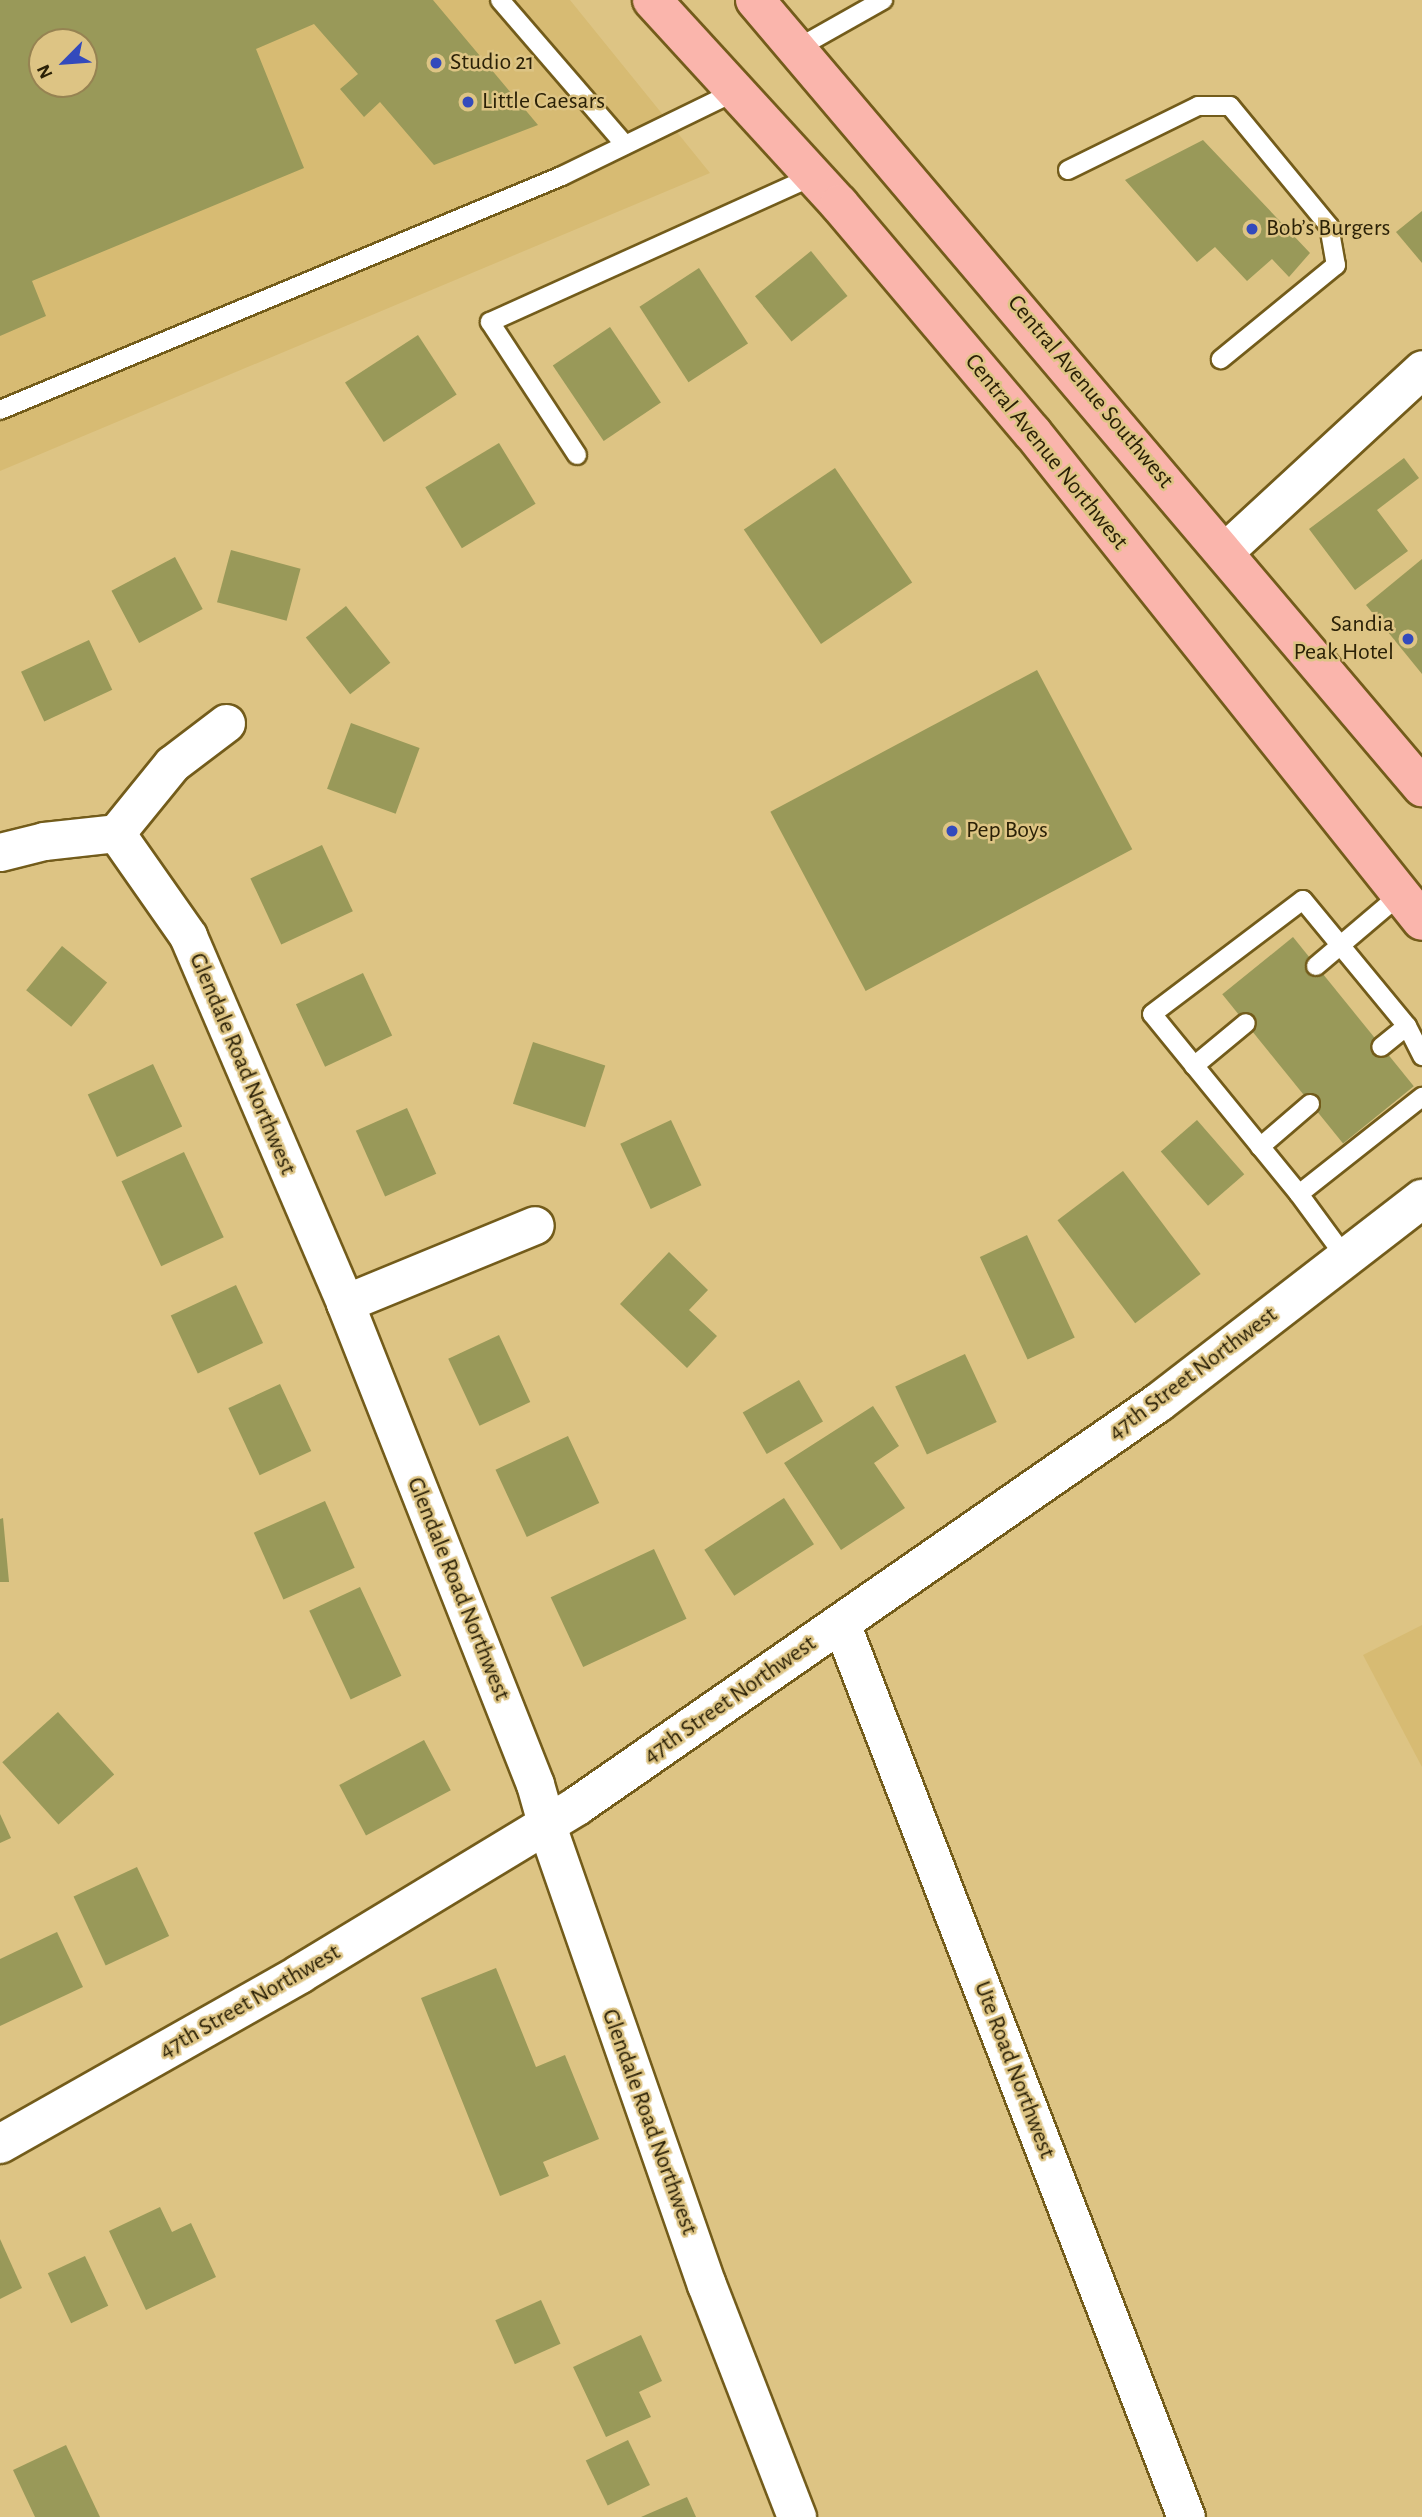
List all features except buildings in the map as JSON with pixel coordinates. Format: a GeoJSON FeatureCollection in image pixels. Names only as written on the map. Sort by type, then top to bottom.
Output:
{"type":"FeatureCollection","features":[{"type":"Feature","properties":{"kind":"main road","name":"Central Avenue Northwest"},"geometry":{"type":"LineString","coordinates":[[652,0],[814,176],[1032,432],[1412,907]]}},
{"type":"Feature","properties":{"kind":"main road","name":"Central Avenue Southwest"},"geometry":{"type":"LineString","coordinates":[[755,0],[1225,551],[1422,787]]}},
{"type":"Feature","properties":{"kind":"street"},"geometry":{"type":"LineString","coordinates":[[1225,551],[1422,369]]}},
{"type":"Feature","properties":{"kind":"street"},"geometry":{"type":"LineString","coordinates":[[0,852],[44,841],[116,833],[172,764],[226,723]]}},
{"type":"Feature","properties":{"kind":"street","name":"Glendale Road Northwest"},"geometry":{"type":"LineString","coordinates":[[116,833],[188,936],[345,1303],[535,1784],[547,1826],[702,2272],[797,2517]]}},
{"type":"Feature","properties":{"kind":"street","name":"47th Street Northwest"},"geometry":{"type":"LineString","coordinates":[[0,2144],[300,1974],[547,1826],[1158,1403],[1422,1199]]}},
{"type":"Feature","properties":{"kind":"street"},"geometry":{"type":"LineString","coordinates":[[345,1303],[535,1225]]}},
{"type":"Feature","properties":{"kind":"street","name":"Ute Road Northwest"},"geometry":{"type":"LineString","coordinates":[[841,1623],[1186,2517]]}},
{"type":"Feature","properties":{"kind":"lane"},"geometry":{"type":"LineString","coordinates":[[500,0],[625,145]]}},
{"type":"Feature","properties":{"kind":"lane"},"geometry":{"type":"LineString","coordinates":[[798,48],[883,0]]}},
{"type":"Feature","properties":{"kind":"lane"},"geometry":{"type":"LineString","coordinates":[[0,410],[549,181],[734,92]]}},
{"type":"Feature","properties":{"kind":"lane"},"geometry":{"type":"LineString","coordinates":[[1068,170],[1198,106],[1230,106],[1329,226],[1336,265],[1221,359]]}},
{"type":"Feature","properties":{"kind":"lane"},"geometry":{"type":"LineString","coordinates":[[577,455],[490,322],[814,176]]}},
{"type":"Feature","properties":{"kind":"lane"},"geometry":{"type":"LineString","coordinates":[[1346,1258],[1299,1194],[1152,1013],[1303,900],[1407,1026],[1422,1056]]}},
{"type":"Feature","properties":{"kind":"lane"},"geometry":{"type":"LineString","coordinates":[[1316,965],[1340,945],[1412,907]]}},
{"type":"Feature","properties":{"kind":"lane"},"geometry":{"type":"LineString","coordinates":[[1194,1066],[1246,1023]]}},
{"type":"Feature","properties":{"kind":"lane"},"geometry":{"type":"LineString","coordinates":[[1381,1047],[1407,1026]]}},
{"type":"Feature","properties":{"kind":"lane"},"geometry":{"type":"LineString","coordinates":[[1299,1194],[1422,1097]]}},
{"type":"Feature","properties":{"kind":"lane"},"geometry":{"type":"LineString","coordinates":[[1260,1147],[1310,1104]]}},
{"type":"Feature","properties":{"kind":"shaded area"},"geometry":{"type":"Polygon","coordinates":[[[0,0],[570,0],[710,173],[0,471],[0,0]]]}},
{"type":"Feature","properties":{"kind":"shaded area"},"geometry":{"type":"Polygon","coordinates":[[[1422,1625],[1422,1767],[1363,1655],[1422,1625]]]}},
{"type":"Feature","properties":{"kind":"place","name":"Studio 21"},"geometry":{"type":"Point","coordinates":[436,63]}},
{"type":"Feature","properties":{"kind":"place","name":"Little Caesars"},"geometry":{"type":"Point","coordinates":[468,102]}},
{"type":"Feature","properties":{"kind":"place","name":"Bob’s Burgers"},"geometry":{"type":"Point","coordinates":[1252,229]}},
{"type":"Feature","properties":{"kind":"place","name":"Sandia Peak Hotel"},"geometry":{"type":"Point","coordinates":[1408,639]}},
{"type":"Feature","properties":{"kind":"place","name":"Pep Boys"},"geometry":{"type":"Point","coordinates":[952,831]}}]}
